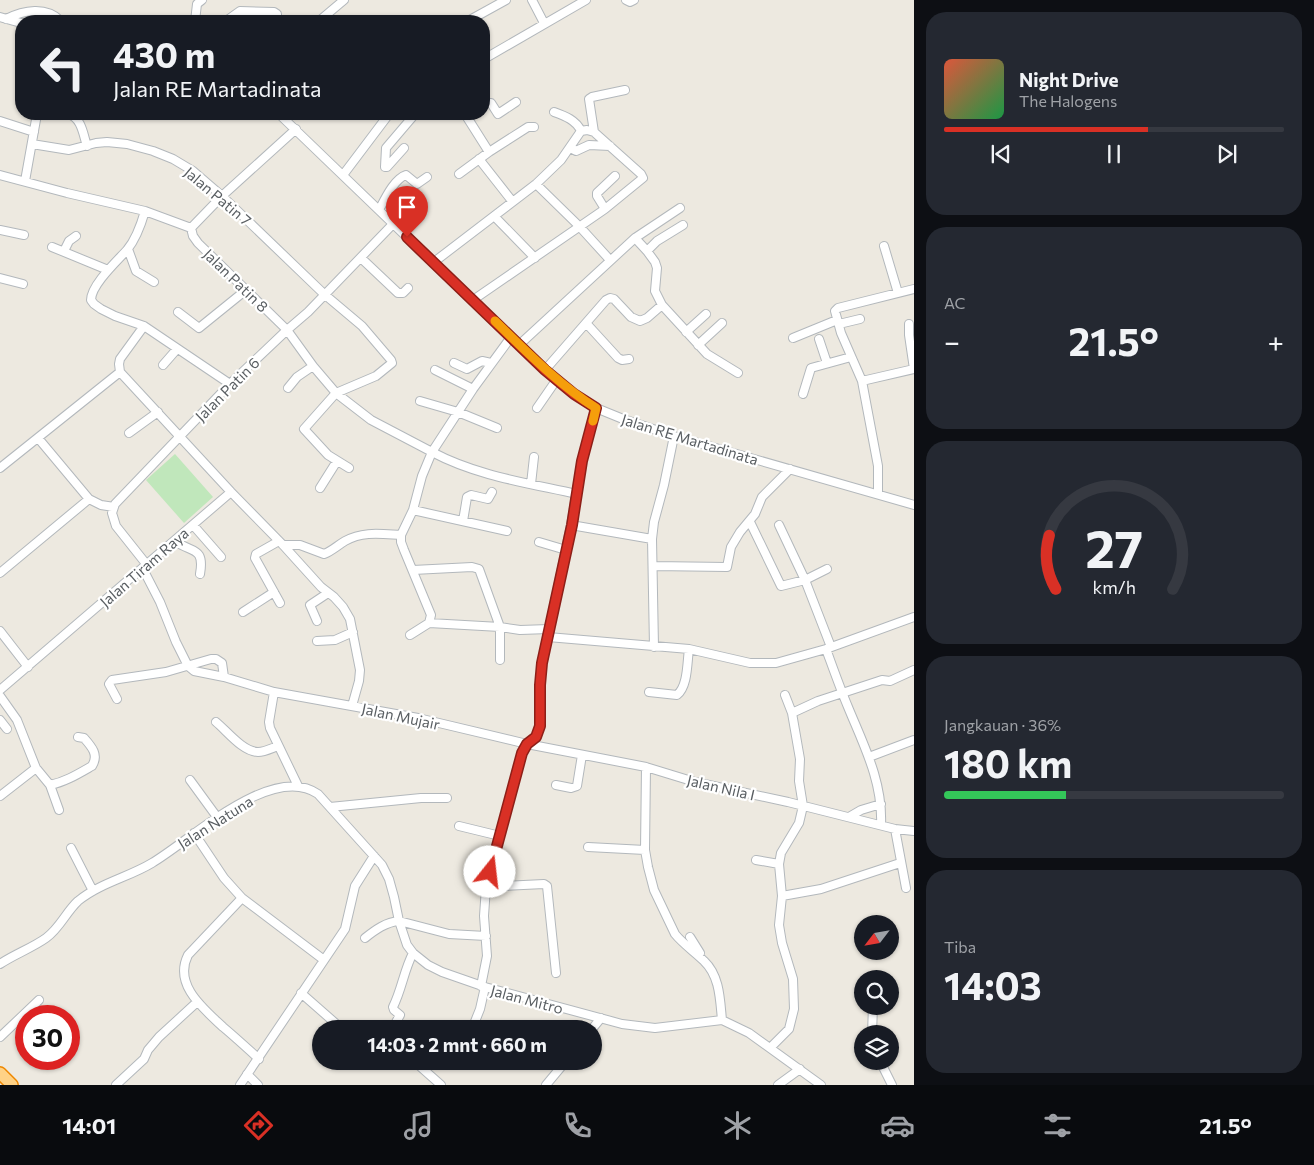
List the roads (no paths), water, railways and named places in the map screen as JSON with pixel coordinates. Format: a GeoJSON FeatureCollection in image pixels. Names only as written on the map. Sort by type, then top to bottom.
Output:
{"type":"FeatureCollection","features":[{"type":"Feature","properties":{"kind":"highway"},"geometry":{"type":"LineString","coordinates":[[0,1073],[11,1085]]}},
{"type":"Feature","properties":{"kind":"street"},"geometry":{"type":"LineString","coordinates":[[196,15],[197,4],[202,0]]}},
{"type":"Feature","properties":{"kind":"street"},"geometry":{"type":"LineString","coordinates":[[326,15],[344,0]]}},
{"type":"Feature","properties":{"kind":"street"},"geometry":{"type":"LineString","coordinates":[[479,15],[506,0]]}},
{"type":"Feature","properties":{"kind":"street"},"geometry":{"type":"LineString","coordinates":[[532,0],[544,23]]}},
{"type":"Feature","properties":{"kind":"street"},"geometry":{"type":"LineString","coordinates":[[490,55],[586,0]]}},
{"type":"Feature","properties":{"kind":"street"},"geometry":{"type":"LineString","coordinates":[[626,0],[630,2],[634,0]]}},
{"type":"Feature","properties":{"kind":"street"},"geometry":{"type":"LineString","coordinates":[[234,15],[244,10],[274,12],[277,15]]}},
{"type":"Feature","properties":{"kind":"street"},"geometry":{"type":"LineString","coordinates":[[3,18],[31,11],[49,12],[55,15]]}},
{"type":"Feature","properties":{"kind":"street"},"geometry":{"type":"LineString","coordinates":[[594,132],[589,99],[625,90]]}},
{"type":"Feature","properties":{"kind":"street"},"geometry":{"type":"LineString","coordinates":[[490,103],[498,114],[516,102]]}},
{"type":"Feature","properties":{"kind":"street"},"geometry":{"type":"LineString","coordinates":[[554,112],[575,123],[581,131]]}},
{"type":"Feature","properties":{"kind":"street"},"geometry":{"type":"LineString","coordinates":[[25,181],[36,120]]}},
{"type":"Feature","properties":{"kind":"street"},"geometry":{"type":"LineString","coordinates":[[78,120],[87,146]]}},
{"type":"Feature","properties":{"kind":"street","name":"Jalan RE Martadinata"},"geometry":{"type":"LineString","coordinates":[[285,120],[545,370],[574,394],[596,408],[674,436],[914,505]]}},
{"type":"Feature","properties":{"kind":"street"},"geometry":{"type":"LineString","coordinates":[[404,148],[385,167],[385,149],[409,120]]}},
{"type":"Feature","properties":{"kind":"street"},"geometry":{"type":"LineString","coordinates":[[469,120],[488,152]]}},
{"type":"Feature","properties":{"kind":"street"},"geometry":{"type":"LineString","coordinates":[[0,121],[34,132]]}},
{"type":"Feature","properties":{"kind":"street"},"geometry":{"type":"LineString","coordinates":[[343,175],[384,122],[399,131]]}},
{"type":"Feature","properties":{"kind":"street"},"geometry":{"type":"LineString","coordinates":[[459,174],[488,152],[528,127],[534,126]]}},
{"type":"Feature","properties":{"kind":"street"},"geometry":{"type":"LineString","coordinates":[[0,175],[67,194],[145,211],[190,228],[222,196],[296,129]]}},
{"type":"Feature","properties":{"kind":"street"},"geometry":{"type":"LineString","coordinates":[[434,262],[536,184],[561,160],[581,131],[594,132],[641,174],[643,178],[605,209],[473,300]]}},
{"type":"Feature","properties":{"kind":"street","name":"Jalan Patin 7"},"geometry":{"type":"LineString","coordinates":[[32,144],[69,150],[107,142],[127,144],[153,151],[193,171],[222,196],[324,294],[362,326],[392,362],[376,376],[336,393]]}},
{"type":"Feature","properties":{"kind":"street"},"geometry":{"type":"LineString","coordinates":[[570,148],[576,151],[589,145],[610,146]]}},
{"type":"Feature","properties":{"kind":"street"},"geometry":{"type":"LineString","coordinates":[[479,159],[512,201]]}},
{"type":"Feature","properties":{"kind":"street"},"geometry":{"type":"LineString","coordinates":[[379,210],[390,190],[403,176],[406,175],[416,184],[427,177]]}},
{"type":"Feature","properties":{"kind":"street"},"geometry":{"type":"LineString","coordinates":[[605,209],[597,193],[615,176]]}},
{"type":"Feature","properties":{"kind":"street"},"geometry":{"type":"LineString","coordinates":[[536,184],[610,260]]}},
{"type":"Feature","properties":{"kind":"street"},"geometry":{"type":"LineString","coordinates":[[519,345],[635,238],[680,208]]}},
{"type":"Feature","properties":{"kind":"street"},"geometry":{"type":"LineString","coordinates":[[145,211],[139,230],[128,249],[108,270],[91,296],[94,304],[115,316],[144,326],[230,384]]}},
{"type":"Feature","properties":{"kind":"street"},"geometry":{"type":"LineString","coordinates":[[494,216],[534,258]]}},
{"type":"Feature","properties":{"kind":"street","name":"Jalan Patin 6"},"geometry":{"type":"LineString","coordinates":[[114,506],[230,384],[308,312],[393,224]]}},
{"type":"Feature","properties":{"kind":"street"},"geometry":{"type":"LineString","coordinates":[[647,250],[657,241],[683,225]]}},
{"type":"Feature","properties":{"kind":"street","name":"Jalan Patin 8"},"geometry":{"type":"LineString","coordinates":[[190,228],[198,243],[287,330],[313,366],[336,393],[371,420],[448,461],[479,472],[577,494]]}},
{"type":"Feature","properties":{"kind":"street"},"geometry":{"type":"LineString","coordinates":[[0,230],[24,235]]}},
{"type":"Feature","properties":{"kind":"street"},"geometry":{"type":"LineString","coordinates":[[64,251],[69,241],[76,236]]}},
{"type":"Feature","properties":{"kind":"street"},"geometry":{"type":"LineString","coordinates":[[635,238],[647,250],[657,268],[655,291],[662,305],[698,345],[715,360],[738,373]]}},
{"type":"Feature","properties":{"kind":"street"},"geometry":{"type":"LineString","coordinates":[[884,246],[898,293]]}},
{"type":"Feature","properties":{"kind":"street"},"geometry":{"type":"LineString","coordinates":[[52,247],[108,270]]}},
{"type":"Feature","properties":{"kind":"street"},"geometry":{"type":"LineString","coordinates":[[128,249],[136,271],[154,282]]}},
{"type":"Feature","properties":{"kind":"street"},"geometry":{"type":"LineString","coordinates":[[361,258],[398,293],[402,293],[408,288]]}},
{"type":"Feature","properties":{"kind":"street"},"geometry":{"type":"LineString","coordinates":[[0,278],[23,284]]}},
{"type":"Feature","properties":{"kind":"street"},"geometry":{"type":"LineString","coordinates":[[878,494],[878,466],[862,380],[838,322],[836,309],[914,289]]}},
{"type":"Feature","properties":{"kind":"street"},"geometry":{"type":"LineString","coordinates":[[178,312],[199,328],[246,290]]}},
{"type":"Feature","properties":{"kind":"street"},"geometry":{"type":"LineString","coordinates":[[545,370],[606,300],[610,298],[618,302],[635,320],[643,320],[662,305]]}},
{"type":"Feature","properties":{"kind":"street"},"geometry":{"type":"LineString","coordinates":[[686,332],[706,314]]}},
{"type":"Feature","properties":{"kind":"street"},"geometry":{"type":"LineString","coordinates":[[794,338],[838,322],[860,319]]}},
{"type":"Feature","properties":{"kind":"street"},"geometry":{"type":"LineString","coordinates":[[586,323],[618,358],[622,360],[630,359]]}},
{"type":"Feature","properties":{"kind":"street"},"geometry":{"type":"LineString","coordinates":[[698,345],[722,323]]}},
{"type":"Feature","properties":{"kind":"street"},"geometry":{"type":"LineString","coordinates":[[862,380],[914,369],[909,324]]}},
{"type":"Feature","properties":{"kind":"street"},"geometry":{"type":"LineString","coordinates":[[144,326],[120,359],[120,372],[231,492],[343,607],[350,619],[360,670],[358,686],[352,706]]}},
{"type":"Feature","properties":{"kind":"street"},"geometry":{"type":"LineString","coordinates":[[429,623],[430,611],[401,542],[401,535],[412,510],[422,476],[432,452],[473,389],[511,337]]}},
{"type":"Feature","properties":{"kind":"street"},"geometry":{"type":"LineString","coordinates":[[819,338],[827,363]]}},
{"type":"Feature","properties":{"kind":"street"},"geometry":{"type":"LineString","coordinates":[[163,365],[176,348]]}},
{"type":"Feature","properties":{"kind":"street"},"geometry":{"type":"LineString","coordinates":[[804,394],[810,369],[851,357]]}},
{"type":"Feature","properties":{"kind":"street"},"geometry":{"type":"LineString","coordinates":[[454,363],[467,369],[482,361],[491,363]]}},
{"type":"Feature","properties":{"kind":"street"},"geometry":{"type":"LineString","coordinates":[[288,388],[297,377],[313,366]]}},
{"type":"Feature","properties":{"kind":"street"},"geometry":{"type":"LineString","coordinates":[[435,370],[473,389]]}},
{"type":"Feature","properties":{"kind":"street"},"geometry":{"type":"LineString","coordinates":[[0,468],[120,372]]}},
{"type":"Feature","properties":{"kind":"street"},"geometry":{"type":"LineString","coordinates":[[537,408],[557,379]]}},
{"type":"Feature","properties":{"kind":"street"},"geometry":{"type":"LineString","coordinates":[[336,393],[304,429],[315,442],[337,461],[349,468]]}},
{"type":"Feature","properties":{"kind":"street"},"geometry":{"type":"LineString","coordinates":[[420,401],[458,412],[497,428]]}},
{"type":"Feature","properties":{"kind":"street"},"geometry":{"type":"LineString","coordinates":[[476,1020],[480,1009],[487,956],[484,916],[486,887],[520,759],[527,744],[536,737],[540,726],[540,685],[548,633],[572,525],[582,461],[596,408]]}},
{"type":"Feature","properties":{"kind":"street"},"geometry":{"type":"LineString","coordinates":[[129,433],[158,412]]}},
{"type":"Feature","properties":{"kind":"street"},"geometry":{"type":"LineString","coordinates":[[654,647],[652,539],[654,522],[674,436]]}},
{"type":"Feature","properties":{"kind":"street"},"geometry":{"type":"LineString","coordinates":[[38,438],[89,499],[101,505],[114,506],[113,519]]}},
{"type":"Feature","properties":{"kind":"street"},"geometry":{"type":"LineString","coordinates":[[531,484],[534,457]]}},
{"type":"Feature","properties":{"kind":"street"},"geometry":{"type":"LineString","coordinates":[[320,488],[337,461]]}},
{"type":"Feature","properties":{"kind":"street"},"geometry":{"type":"LineString","coordinates":[[653,566],[726,568],[731,547],[740,532],[751,524],[766,492],[794,471]]}},
{"type":"Feature","properties":{"kind":"street","name":"Jalan Tiram Raya"},"geometry":{"type":"LineString","coordinates":[[0,690],[231,492]]}},
{"type":"Feature","properties":{"kind":"street"},"geometry":{"type":"LineString","coordinates":[[463,521],[467,497],[471,495],[488,499],[492,492]]}},
{"type":"Feature","properties":{"kind":"street"},"geometry":{"type":"LineString","coordinates":[[0,573],[89,499]]}},
{"type":"Feature","properties":{"kind":"street"},"geometry":{"type":"LineString","coordinates":[[101,505],[113,519],[145,567],[188,666]]}},
{"type":"Feature","properties":{"kind":"street"},"geometry":{"type":"LineString","coordinates":[[412,510],[507,531]]}},
{"type":"Feature","properties":{"kind":"street"},"geometry":{"type":"LineString","coordinates":[[751,524],[781,586],[805,580],[827,569]]}},
{"type":"Feature","properties":{"kind":"street"},"geometry":{"type":"LineString","coordinates":[[193,525],[221,557]]}},
{"type":"Feature","properties":{"kind":"street"},"geometry":{"type":"LineString","coordinates":[[572,525],[652,539]]}},
{"type":"Feature","properties":{"kind":"street"},"geometry":{"type":"LineString","coordinates":[[779,525],[805,580],[829,648],[842,693],[869,757],[880,794],[880,825]]}},
{"type":"Feature","properties":{"kind":"street"},"geometry":{"type":"LineString","coordinates":[[280,603],[255,556],[281,543],[300,545],[324,554],[343,542],[363,534],[401,535]]}},
{"type":"Feature","properties":{"kind":"street"},"geometry":{"type":"LineString","coordinates":[[175,540],[197,552],[202,563],[200,574]]}},
{"type":"Feature","properties":{"kind":"street"},"geometry":{"type":"LineString","coordinates":[[539,542],[566,550]]}},
{"type":"Feature","properties":{"kind":"street"},"geometry":{"type":"LineString","coordinates":[[413,570],[478,568],[500,627],[500,660]]}},
{"type":"Feature","properties":{"kind":"street"},"geometry":{"type":"LineString","coordinates":[[243,612],[274,592]]}},
{"type":"Feature","properties":{"kind":"street"},"geometry":{"type":"LineString","coordinates":[[317,621],[310,605],[328,593]]}},
{"type":"Feature","properties":{"kind":"street"},"geometry":{"type":"LineString","coordinates":[[410,635],[429,623],[500,627],[689,650],[745,661],[776,663],[829,648],[914,617]]}},
{"type":"Feature","properties":{"kind":"street"},"geometry":{"type":"LineString","coordinates":[[0,631],[28,666]]}},
{"type":"Feature","properties":{"kind":"street"},"geometry":{"type":"LineString","coordinates":[[317,641],[335,640],[353,632]]}},
{"type":"Feature","properties":{"kind":"street"},"geometry":{"type":"LineString","coordinates":[[649,692],[679,694],[683,687],[689,650]]}},
{"type":"Feature","properties":{"kind":"street"},"geometry":{"type":"LineString","coordinates":[[117,699],[109,684],[112,680],[166,672],[216,659],[222,663],[224,677]]}},
{"type":"Feature","properties":{"kind":"street","name":"Jalan Mujair"},"geometry":{"type":"LineString","coordinates":[[188,666],[194,671],[224,677],[274,692],[418,718],[527,744]]}},
{"type":"Feature","properties":{"kind":"street"},"geometry":{"type":"LineString","coordinates":[[792,713],[818,701],[878,682],[890,681],[914,670]]}},
{"type":"Feature","properties":{"kind":"street"},"geometry":{"type":"LineString","coordinates":[[274,692],[269,722],[270,728],[298,786],[307,787],[312,790],[330,807],[382,865],[389,879],[399,922],[407,945],[413,953],[428,965],[483,987]]}},
{"type":"Feature","properties":{"kind":"street"},"geometry":{"type":"LineString","coordinates":[[771,1047],[789,1029],[794,1009],[793,979],[782,943],[779,925],[782,896],[779,864],[781,853],[799,823],[803,806],[799,781],[800,759],[792,713],[785,695]]}},
{"type":"Feature","properties":{"kind":"street"},"geometry":{"type":"LineString","coordinates":[[0,696],[17,720],[36,768],[50,785],[59,810]]}},
{"type":"Feature","properties":{"kind":"street"},"geometry":{"type":"LineString","coordinates":[[0,720],[7,729]]}},
{"type":"Feature","properties":{"kind":"street"},"geometry":{"type":"LineString","coordinates":[[216,722],[244,746],[252,750],[261,751],[278,746]]}},
{"type":"Feature","properties":{"kind":"street"},"geometry":{"type":"LineString","coordinates":[[50,785],[61,783],[94,764],[96,755],[94,750],[84,738],[78,737]]}},
{"type":"Feature","properties":{"kind":"street"},"geometry":{"type":"LineString","coordinates":[[869,757],[914,740]]}},
{"type":"Feature","properties":{"kind":"street","name":"Jalan Nila I"},"geometry":{"type":"LineString","coordinates":[[527,744],[646,767],[692,781],[914,832]]}},
{"type":"Feature","properties":{"kind":"street"},"geometry":{"type":"LineString","coordinates":[[556,785],[575,788],[582,755]]}},
{"type":"Feature","properties":{"kind":"street"},"geometry":{"type":"LineString","coordinates":[[646,767],[646,852],[654,890],[672,930],[679,940],[705,962]]}},
{"type":"Feature","properties":{"kind":"street"},"geometry":{"type":"LineString","coordinates":[[0,796],[36,768]]}},
{"type":"Feature","properties":{"kind":"street"},"geometry":{"type":"LineString","coordinates":[[190,780],[217,817]]}},
{"type":"Feature","properties":{"kind":"street","name":"Jalan Natuna"},"geometry":{"type":"LineString","coordinates":[[0,964],[49,936],[74,906],[93,891],[152,863],[217,817],[239,804],[281,787],[298,786]]}},
{"type":"Feature","properties":{"kind":"street"},"geometry":{"type":"LineString","coordinates":[[330,807],[421,798],[447,798]]}},
{"type":"Feature","properties":{"kind":"street"},"geometry":{"type":"LineString","coordinates":[[849,818],[861,810],[881,804]]}},
{"type":"Feature","properties":{"kind":"street"},"geometry":{"type":"LineString","coordinates":[[459,826],[500,836]]}},
{"type":"Feature","properties":{"kind":"street"},"geometry":{"type":"LineString","coordinates":[[895,829],[906,888]]}},
{"type":"Feature","properties":{"kind":"street"},"geometry":{"type":"LineString","coordinates":[[194,833],[224,878],[242,898],[324,960]]}},
{"type":"Feature","properties":{"kind":"street"},"geometry":{"type":"LineString","coordinates":[[588,847],[646,852]]}},
{"type":"Feature","properties":{"kind":"street"},"geometry":{"type":"LineString","coordinates":[[71,848],[93,891]]}},
{"type":"Feature","properties":{"kind":"street"},"geometry":{"type":"LineString","coordinates":[[240,1085],[345,929],[355,886],[374,856]]}},
{"type":"Feature","properties":{"kind":"street"},"geometry":{"type":"LineString","coordinates":[[756,860],[779,864]]}},
{"type":"Feature","properties":{"kind":"street"},"geometry":{"type":"LineString","coordinates":[[782,896],[821,889],[900,863]]}},
{"type":"Feature","properties":{"kind":"street"},"geometry":{"type":"LineString","coordinates":[[486,887],[544,884],[547,886],[556,973]]}},
{"type":"Feature","properties":{"kind":"street"},"geometry":{"type":"LineString","coordinates":[[242,898],[186,959],[185,978],[186,984],[196,1002],[259,1059]]}},
{"type":"Feature","properties":{"kind":"street"},"geometry":{"type":"LineString","coordinates":[[365,938],[392,922],[449,934],[486,936]]}},
{"type":"Feature","properties":{"kind":"street"},"geometry":{"type":"LineString","coordinates":[[690,937],[712,972],[718,987],[722,1020],[749,1032],[821,1085]]}},
{"type":"Feature","properties":{"kind":"street"},"geometry":{"type":"LineString","coordinates":[[397,1020],[400,1015],[393,1007],[399,994],[405,970],[413,953]]}},
{"type":"Feature","properties":{"kind":"street","name":"Jalan Mitro"},"geometry":{"type":"LineString","coordinates":[[483,987],[619,1023],[655,1028],[722,1020]]}},
{"type":"Feature","properties":{"kind":"street"},"geometry":{"type":"LineString","coordinates":[[301,993],[332,1020]]}},
{"type":"Feature","properties":{"kind":"street"},"geometry":{"type":"LineString","coordinates":[[0,1037],[39,1000]]}},
{"type":"Feature","properties":{"kind":"street"},"geometry":{"type":"LineString","coordinates":[[116,1085],[144,1058],[159,1037],[196,1002]]}},
{"type":"Feature","properties":{"kind":"street"},"geometry":{"type":"LineString","coordinates":[[778,1085],[800,1069]]}},
{"type":"Feature","properties":{"kind":"street"},"geometry":{"type":"LineString","coordinates":[[424,1070],[441,1085]]}},
{"type":"Feature","properties":{"kind":"street"},"geometry":{"type":"LineString","coordinates":[[546,1085],[558,1070]]}},
{"type":"Feature","properties":{"kind":"street"},"geometry":{"type":"LineString","coordinates":[[884,1070],[892,1085]]}},
{"type":"Feature","properties":{"kind":"street"},"geometry":{"type":"LineString","coordinates":[[247,1074],[258,1085]]}}]}
